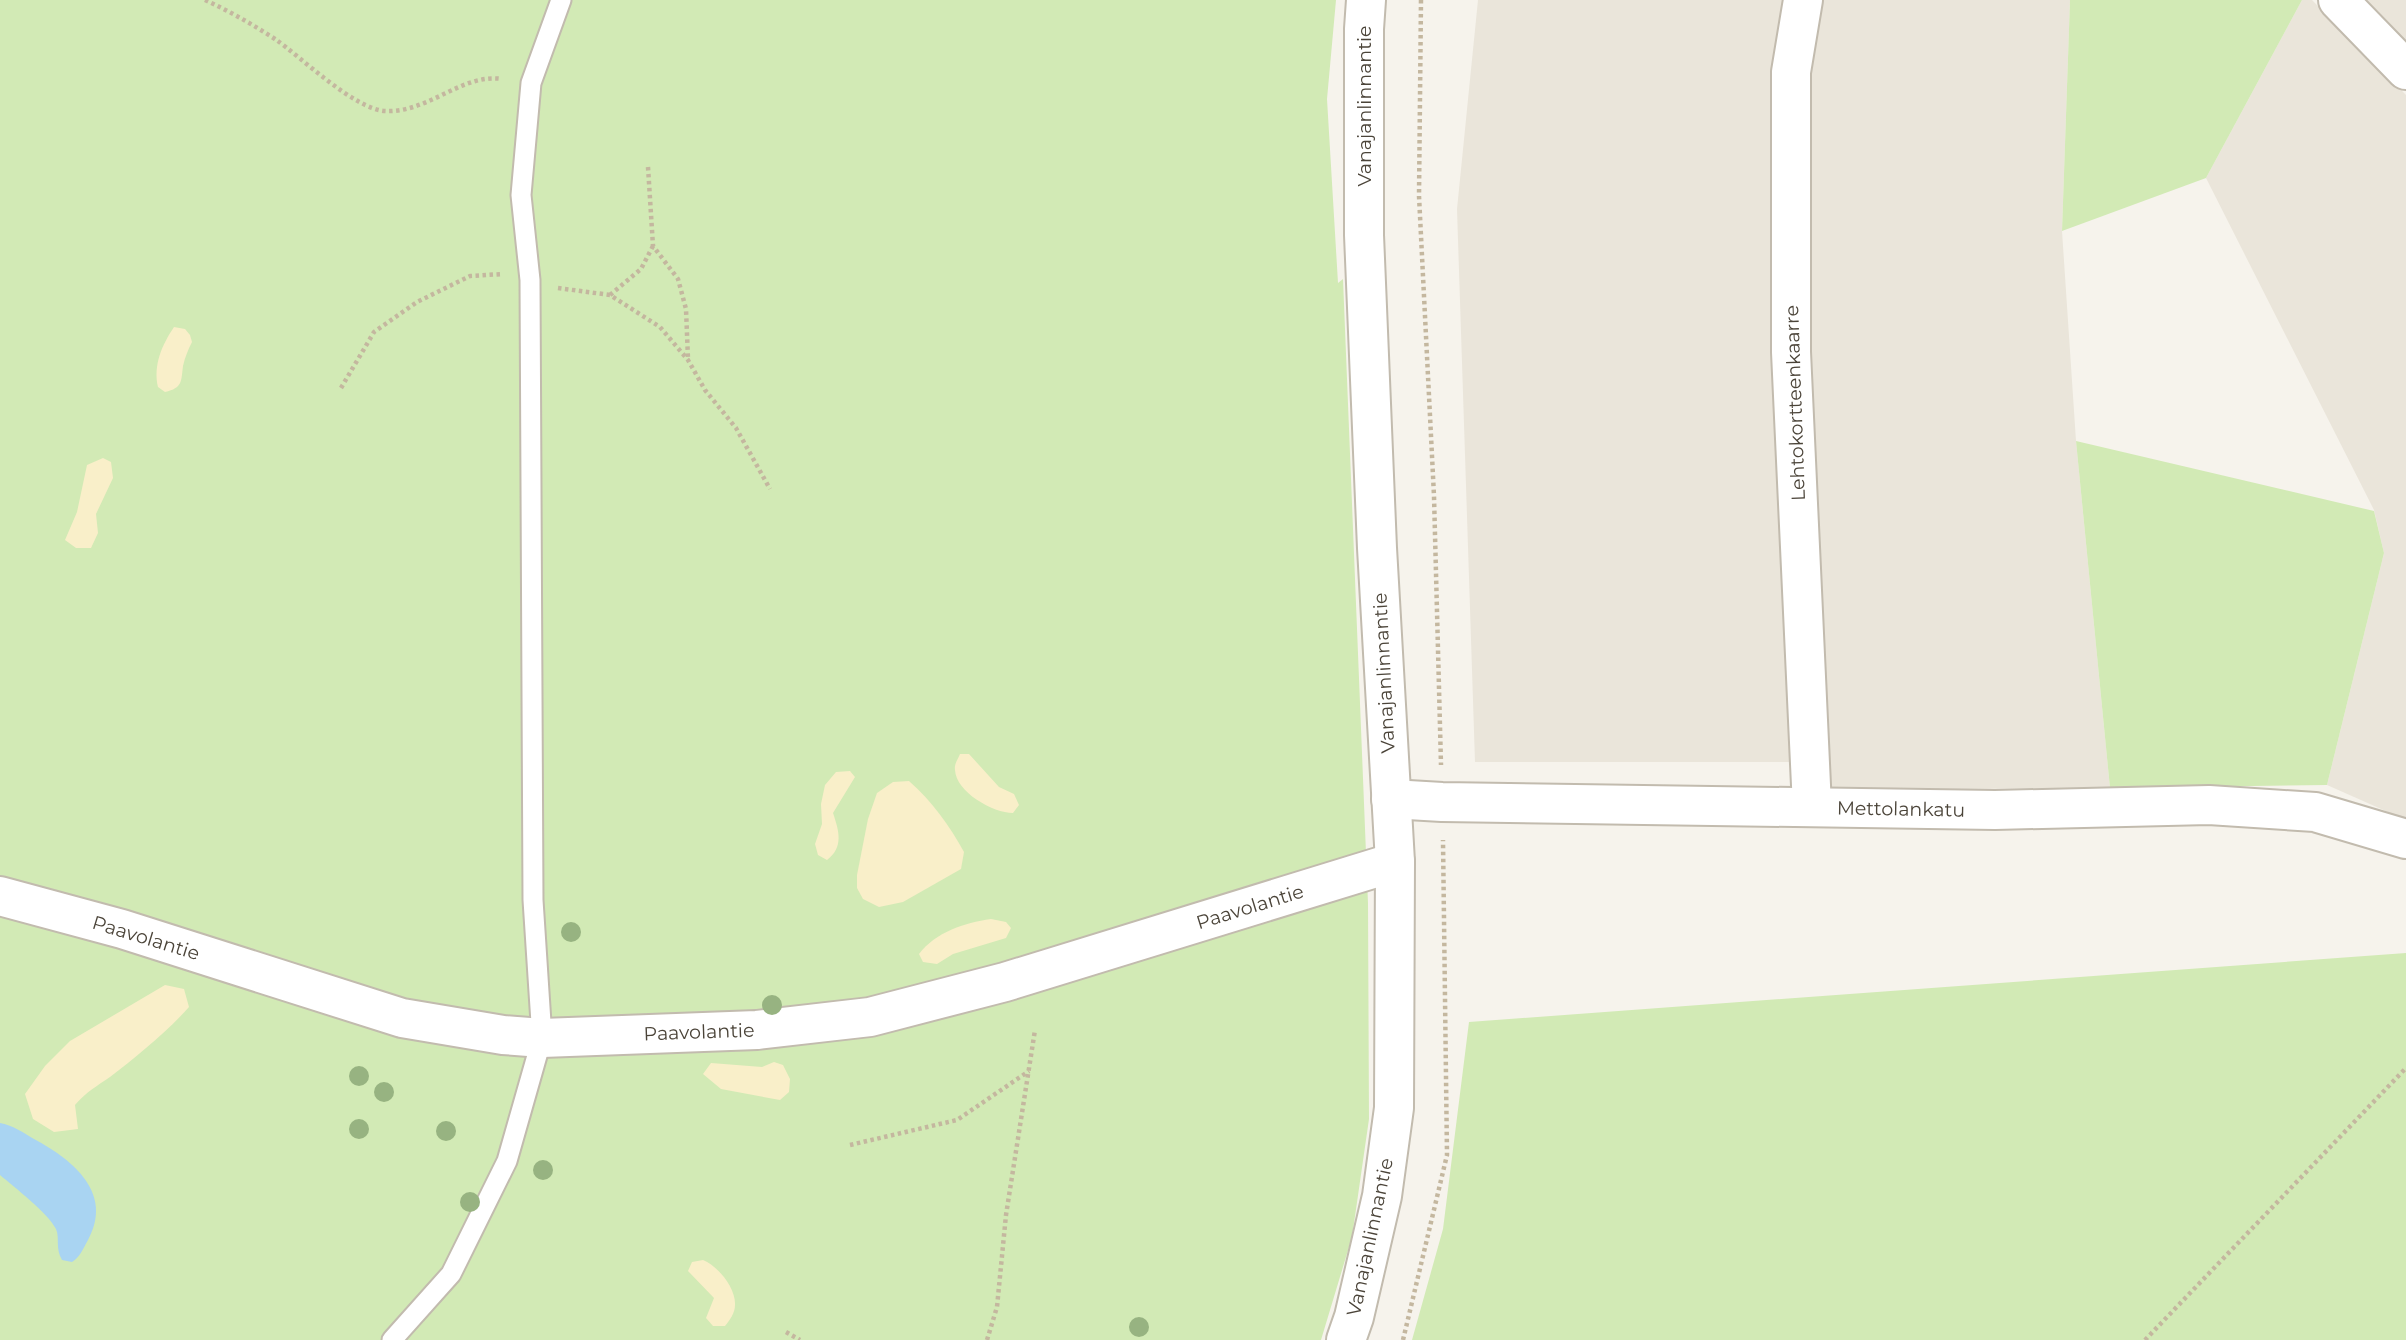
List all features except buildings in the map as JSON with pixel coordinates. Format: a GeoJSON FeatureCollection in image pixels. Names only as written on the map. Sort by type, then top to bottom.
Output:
{"type":"FeatureCollection","features":[{"type":"Feature","properties":{"kind":"street","name":"Vanajanlinnantie"},"geometry":{"type":"LineString","coordinates":[[1346,1340],[1354,1317],[1382,1196],[1394,1108],[1395,862],[1377,548],[1364,235],[1366,0]]}},
{"type":"Feature","properties":{"kind":"street","name":"Lehtokortteenkaarre"},"geometry":{"type":"LineString","coordinates":[[1803,0],[1791,72],[1791,352],[1812,807]]}},
{"type":"Feature","properties":{"kind":"street"},"geometry":{"type":"LineString","coordinates":[[2338,0],[2406,70]]}},
{"type":"Feature","properties":{"kind":"street","name":"Mettolankatu"},"geometry":{"type":"LineString","coordinates":[[1391,799],[1996,810],[2222,806],[2315,812],[2406,839]]}},
{"type":"Feature","properties":{"kind":"street","name":"Paavolantie"},"geometry":{"type":"LineString","coordinates":[[0,896],[122,929],[402,1018],[503,1035],[542,1038],[757,1030],[870,1017],[1004,982],[1395,862]]}},
{"type":"Feature","properties":{"kind":"lane"},"geometry":{"type":"LineString","coordinates":[[392,1340],[451,1274],[507,1161],[542,1038],[533,900],[530,280],[521,195],[531,83],[561,0]]}},
{"type":"Feature","properties":{"kind":"path"},"geometry":{"type":"LineString","coordinates":[[205,0],[238,16],[276,40],[356,99],[383,111],[405,109],[435,100],[472,81],[496,78],[531,83]]}},
{"type":"Feature","properties":{"kind":"path"},"geometry":{"type":"LineString","coordinates":[[1403,1340],[1447,1155],[1435,523],[1419,196],[1421,0]]}},
{"type":"Feature","properties":{"kind":"path"},"geometry":{"type":"LineString","coordinates":[[610,295],[641,268],[653,246],[649,167]]}},
{"type":"Feature","properties":{"kind":"path"},"geometry":{"type":"LineString","coordinates":[[653,246],[678,279],[686,309],[688,360]]}},
{"type":"Feature","properties":{"kind":"path"},"geometry":{"type":"LineString","coordinates":[[341,388],[374,332],[417,302],[470,276],[511,273],[562,289],[610,295],[660,327],[688,360],[705,390],[736,428],[770,489]]}},
{"type":"Feature","properties":{"kind":"path"},"geometry":{"type":"LineString","coordinates":[[987,1340],[997,1307],[1006,1215],[1035,1031]]}},
{"type":"Feature","properties":{"kind":"path"},"geometry":{"type":"LineString","coordinates":[[2145,1340],[2406,1068]]}},
{"type":"Feature","properties":{"kind":"path"},"geometry":{"type":"LineString","coordinates":[[850,1145],[957,1120],[1029,1070]]}},
{"type":"Feature","properties":{"kind":"path"},"geometry":{"type":"LineString","coordinates":[[786,1332],[800,1340]]}},
{"type":"Feature","properties":{"kind":"shaded area"},"geometry":{"type":"Polygon","coordinates":[[[1478,0],[1784,0],[1793,762],[1475,762],[1457,209],[1478,0]]]}},
{"type":"Feature","properties":{"kind":"shaded area"},"geometry":{"type":"Polygon","coordinates":[[[1820,0],[2070,0],[2062,231],[2076,441],[2110,788],[1826,790],[1812,360],[1808,73],[1820,0]]]}},
{"type":"Feature","properties":{"kind":"shaded area"},"geometry":{"type":"Polygon","coordinates":[[[2302,0],[2312,0],[2406,95],[2406,820],[2327,785],[2384,553],[2374,510],[2206,178],[2302,0]]]}},
{"type":"Feature","properties":{"kind":"shaded area"},"geometry":{"type":"Polygon","coordinates":[[[2351,0],[2406,0],[2406,58],[2351,0]]]}},
{"type":"Feature","properties":{"kind":"green space"},"geometry":{"type":"Polygon","coordinates":[[[0,0],[1336,0],[1327,99],[1338,283],[1343,279],[1368,903],[1369,1119],[1352,1237],[1321,1340],[0,1340],[0,0]]]}},
{"type":"Feature","properties":{"kind":"green space"},"geometry":{"type":"Polygon","coordinates":[[[2070,0],[2302,0],[2206,178],[2062,231],[2070,0]]]}},
{"type":"Feature","properties":{"kind":"green space"},"geometry":{"type":"Polygon","coordinates":[[[2076,441],[2374,511],[2384,553],[2327,785],[2110,788],[2076,441]]]}},
{"type":"Feature","properties":{"kind":"green space"},"geometry":{"type":"Polygon","coordinates":[[[2406,953],[2406,1340],[1412,1340],[1443,1229],[1469,1022],[2406,953]]]}},
{"type":"Feature","properties":{"kind":"sand"},"geometry":{"type":"Polygon","coordinates":[[[174,327],[185,329],[192,342],[180,383],[165,392],[158,387],[158,363],[162,348],[174,327]]]}},
{"type":"Feature","properties":{"kind":"sand"},"geometry":{"type":"Polygon","coordinates":[[[103,458],[111,462],[113,478],[96,514],[98,533],[91,548],[76,548],[65,540],[77,512],[87,465],[103,458]]]}},
{"type":"Feature","properties":{"kind":"sand"},"geometry":{"type":"Polygon","coordinates":[[[960,754],[969,754],[999,787],[1014,794],[1019,805],[1013,813],[986,805],[962,786],[955,768],[960,754]]]}},
{"type":"Feature","properties":{"kind":"sand"},"geometry":{"type":"Polygon","coordinates":[[[850,771],[855,777],[833,813],[838,844],[827,860],[818,855],[815,844],[822,824],[821,804],[825,785],[836,772],[850,771]]]}},
{"type":"Feature","properties":{"kind":"sand"},"geometry":{"type":"Polygon","coordinates":[[[909,781],[933,805],[964,852],[961,869],[903,902],[879,907],[863,899],[857,888],[868,819],[877,793],[893,782],[909,781]]]}},
{"type":"Feature","properties":{"kind":"sand"},"geometry":{"type":"Polygon","coordinates":[[[991,919],[1006,922],[1011,928],[1006,938],[953,954],[937,964],[923,962],[919,954],[942,934],[991,919]]]}},
{"type":"Feature","properties":{"kind":"sand"},"geometry":{"type":"Polygon","coordinates":[[[165,985],[184,989],[189,1007],[151,1044],[79,1100],[75,1105],[78,1129],[54,1132],[33,1119],[25,1094],[45,1066],[70,1041],[165,985]]]}},
{"type":"Feature","properties":{"kind":"sand"},"geometry":{"type":"Polygon","coordinates":[[[774,1062],[783,1065],[790,1079],[789,1092],[780,1100],[721,1089],[703,1074],[711,1063],[762,1067],[774,1062]]]}},
{"type":"Feature","properties":{"kind":"sand"},"geometry":{"type":"Polygon","coordinates":[[[703,1260],[720,1272],[735,1298],[735,1308],[725,1326],[713,1326],[706,1318],[714,1298],[688,1271],[692,1262],[703,1260]]]}},
{"type":"Feature","properties":{"kind":"water"},"geometry":{"type":"Polygon","coordinates":[[[0,1123],[18,1130],[63,1157],[85,1180],[93,1193],[95,1223],[83,1250],[72,1262],[62,1260],[57,1232],[52,1223],[0,1175],[0,1123]]]}}]}
